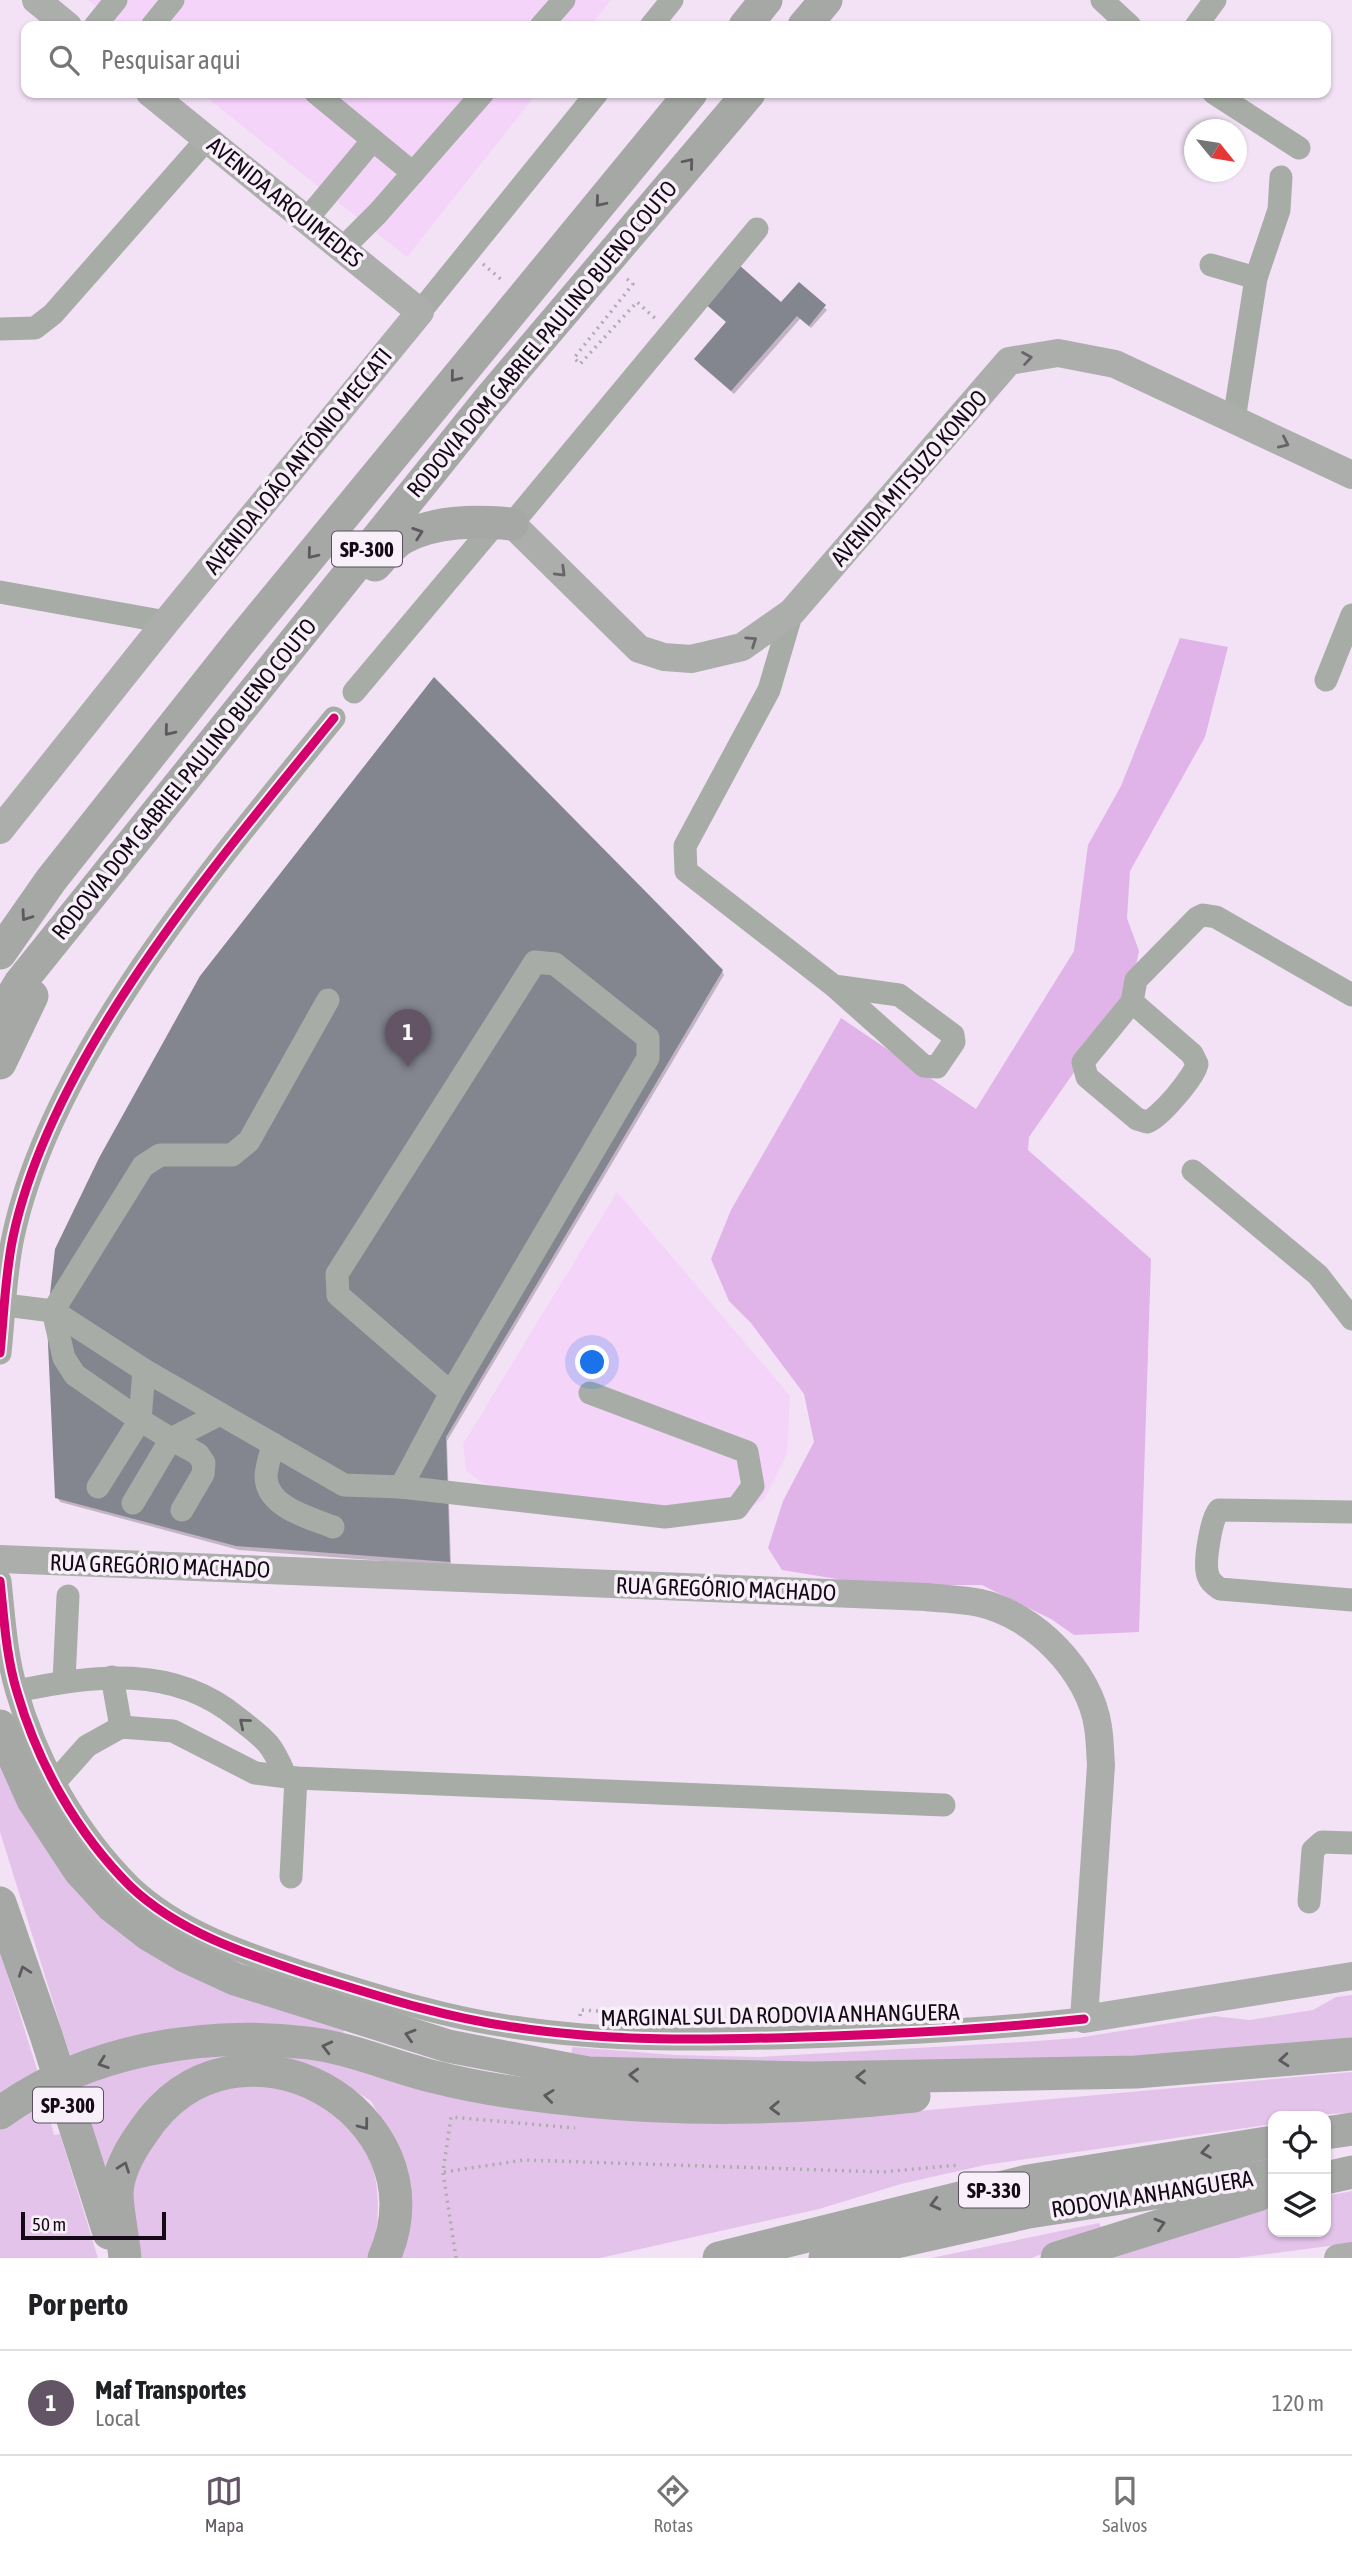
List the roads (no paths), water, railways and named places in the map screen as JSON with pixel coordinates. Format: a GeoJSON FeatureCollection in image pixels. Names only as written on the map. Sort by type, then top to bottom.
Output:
{"type":"FeatureCollection","features":[{"type":"Feature","properties":{"kind":"highway"},"geometry":{"type":"LineString","coordinates":[[749,21],[766,0]]}},
{"type":"Feature","properties":{"kind":"highway"},"geometry":{"type":"LineString","coordinates":[[808,21],[826,0]]}},
{"type":"Feature","properties":{"kind":"highway","name":"RODOVIA DOM GABRIEL PAULINO BUENO COUTO"},"geometry":{"type":"LineString","coordinates":[[0,953],[51,880],[248,632],[687,98]]}},
{"type":"Feature","properties":{"kind":"highway","name":"RODOVIA DOM GABRIEL PAULINO BUENO COUTO"},"geometry":{"type":"LineString","coordinates":[[0,1016],[20,983],[262,678],[487,402],[744,98]]}},
{"type":"Feature","properties":{"kind":"highway"},"geometry":{"type":"LineString","coordinates":[[262,678],[401,538],[440,525],[480,521],[504,524]]}},
{"type":"Feature","properties":{"kind":"highway"},"geometry":{"type":"LineString","coordinates":[[0,1063],[33,993],[79,912]]}},
{"type":"Feature","properties":{"kind":"highway"},"geometry":{"type":"LineString","coordinates":[[0,1726],[40,1811],[79,1870],[112,1906],[185,1956],[235,1979],[392,2030],[506,2059],[588,2073],[812,2078],[1136,2071]]}},
{"type":"Feature","properties":{"kind":"highway","name":"SP-300"},"geometry":{"type":"LineString","coordinates":[[0,1903],[46,2035],[117,2258]]}},
{"type":"Feature","properties":{"kind":"highway"},"geometry":{"type":"LineString","coordinates":[[0,2113],[35,2090],[119,2058],[160,2045],[229,2039],[311,2043],[437,2078],[499,2090],[694,2110],[817,2106],[1136,2071],[1352,2054]]}},
{"type":"Feature","properties":{"kind":"highway"},"geometry":{"type":"LineString","coordinates":[[125,2258],[117,2193],[122,2168],[151,2119],[180,2094],[205,2081],[231,2071],[259,2068],[291,2074],[323,2086],[345,2102],[381,2149],[394,2193],[395,2223],[384,2258]]}},
{"type":"Feature","properties":{"kind":"highway"},"geometry":{"type":"LineString","coordinates":[[1331,2132],[1352,2129]]}},
{"type":"Feature","properties":{"kind":"highway","name":"RODOVIA ANHANGUERA"},"geometry":{"type":"LineString","coordinates":[[719,2258],[1028,2181],[1268,2142]]}},
{"type":"Feature","properties":{"kind":"highway"},"geometry":{"type":"LineString","coordinates":[[1331,2166],[1352,2163]]}},
{"type":"Feature","properties":{"kind":"highway"},"geometry":{"type":"LineString","coordinates":[[1331,2177],[1352,2172]]}},
{"type":"Feature","properties":{"kind":"highway","name":"RODOVIA ANHANGUERA"},"geometry":{"type":"LineString","coordinates":[[825,2258],[1029,2212],[1268,2176]]}},
{"type":"Feature","properties":{"kind":"highway"},"geometry":{"type":"LineString","coordinates":[[1056,2258],[1268,2193]]}},
{"type":"Feature","properties":{"kind":"main road"},"geometry":{"type":"LineString","coordinates":[[36,0],[62,21]]}},
{"type":"Feature","properties":{"kind":"main road","name":"AVENIDA ARQUIMEDES"},"geometry":{"type":"LineString","coordinates":[[156,98],[420,312]]}},
{"type":"Feature","properties":{"kind":"main road","name":"AVENIDA JOÃO ANTÔNIO MECCATI"},"geometry":{"type":"LineString","coordinates":[[0,830],[420,312]]}},
{"type":"Feature","properties":{"kind":"main road","name":"AVENIDA MITSUZO KONDO"},"geometry":{"type":"LineString","coordinates":[[504,524],[639,649],[664,657],[691,659],[742,647],[792,612],[1009,361],[1058,353],[1115,364],[1352,475]]}},
{"type":"Feature","properties":{"kind":"main road","name":"RUA GREGÓRIO MACHADO"},"geometry":{"type":"LineString","coordinates":[[0,1559],[926,1597],[981,1603],[1015,1616],[1042,1635],[1066,1661],[1084,1689],[1098,1725],[1101,1765],[1084,2020]]}},
{"type":"Feature","properties":{"kind":"main road","name":"MARGINAL SUL DA RODOVIA ANHANGUERA"},"geometry":{"type":"LineString","coordinates":[[1084,2020],[1352,1976]]}},
{"type":"Feature","properties":{"kind":"main road"},"geometry":{"type":"LineString","coordinates":[[1338,2258],[1352,2256]]}},
{"type":"Feature","properties":{"kind":"street"},"geometry":{"type":"LineString","coordinates":[[156,21],[173,0]]}},
{"type":"Feature","properties":{"kind":"street"},"geometry":{"type":"LineString","coordinates":[[545,21],[564,0]]}},
{"type":"Feature","properties":{"kind":"street"},"geometry":{"type":"LineString","coordinates":[[655,21],[672,0]]}},
{"type":"Feature","properties":{"kind":"street"},"geometry":{"type":"LineString","coordinates":[[1102,0],[1125,21]]}},
{"type":"Feature","properties":{"kind":"street"},"geometry":{"type":"LineString","coordinates":[[1200,21],[1215,0]]}},
{"type":"Feature","properties":{"kind":"street"},"geometry":{"type":"LineString","coordinates":[[98,21],[111,2]]}},
{"type":"Feature","properties":{"kind":"street"},"geometry":{"type":"LineString","coordinates":[[322,98],[414,173]]}},
{"type":"Feature","properties":{"kind":"street"},"geometry":{"type":"LineString","coordinates":[[343,248],[414,173],[479,98]]}},
{"type":"Feature","properties":{"kind":"street","name":"AVENIDA JOÃO ANTÔNIO MECCATI"},"geometry":{"type":"LineString","coordinates":[[420,312],[593,98]]}},
{"type":"Feature","properties":{"kind":"street"},"geometry":{"type":"LineString","coordinates":[[1222,98],[1299,148]]}},
{"type":"Feature","properties":{"kind":"street"},"geometry":{"type":"LineString","coordinates":[[0,329],[10,331],[35,328],[53,314],[207,139]]}},
{"type":"Feature","properties":{"kind":"street"},"geometry":{"type":"LineString","coordinates":[[307,219],[373,140]]}},
{"type":"Feature","properties":{"kind":"street"},"geometry":{"type":"LineString","coordinates":[[1234,420],[1256,278],[1279,210],[1281,177]]}},
{"type":"Feature","properties":{"kind":"street"},"geometry":{"type":"LineString","coordinates":[[354,691],[504,524],[757,229]]}},
{"type":"Feature","properties":{"kind":"street"},"geometry":{"type":"LineString","coordinates":[[1211,265],[1256,278]]}},
{"type":"Feature","properties":{"kind":"street"},"geometry":{"type":"LineString","coordinates":[[0,592],[166,622]]}},
{"type":"Feature","properties":{"kind":"street"},"geometry":{"type":"LineString","coordinates":[[792,612],[769,690],[685,846],[686,872],[834,986],[924,1066],[937,1067],[954,1042],[953,1035],[899,995],[834,986]]}},
{"type":"Feature","properties":{"kind":"street"},"geometry":{"type":"LineString","coordinates":[[1326,680],[1352,615]]}},
{"type":"Feature","properties":{"kind":"street"},"geometry":{"type":"LineString","coordinates":[[0,1353],[13,1238],[32,1175],[57,1114],[125,995],[207,875],[334,718]]}},
{"type":"Feature","properties":{"kind":"street"},"geometry":{"type":"LineString","coordinates":[[1132,1002],[1192,1054],[1197,1064],[1194,1074],[1164,1109],[1153,1121],[1147,1122],[1137,1119],[1087,1077],[1082,1067],[1086,1057],[1132,1002],[1136,980],[1203,915],[1216,917],[1352,995]]}},
{"type":"Feature","properties":{"kind":"street"},"geometry":{"type":"LineString","coordinates":[[401,1487],[451,1393],[648,1058],[648,1038],[555,964],[535,962],[337,1274],[338,1295],[451,1393]]}},
{"type":"Feature","properties":{"kind":"street"},"geometry":{"type":"LineString","coordinates":[[182,1510],[203,1474],[204,1463],[198,1454],[140,1420],[75,1375],[64,1358],[53,1311],[143,1166],[160,1155],[232,1155],[249,1141],[327,1000]]}},
{"type":"Feature","properties":{"kind":"street"},"geometry":{"type":"LineString","coordinates":[[1193,1171],[1318,1275],[1352,1319]]}},
{"type":"Feature","properties":{"kind":"street"},"geometry":{"type":"LineString","coordinates":[[5,1305],[53,1311],[144,1370],[344,1485],[401,1487],[666,1517],[737,1508],[753,1486],[747,1452],[590,1393]]}},
{"type":"Feature","properties":{"kind":"street"},"geometry":{"type":"LineString","coordinates":[[97,1487],[140,1420],[144,1370]]}},
{"type":"Feature","properties":{"kind":"street"},"geometry":{"type":"LineString","coordinates":[[133,1503],[171,1438],[220,1414]]}},
{"type":"Feature","properties":{"kind":"street"},"geometry":{"type":"LineString","coordinates":[[273,1444],[266,1478],[274,1496],[284,1507],[333,1527]]}},
{"type":"Feature","properties":{"kind":"street"},"geometry":{"type":"LineString","coordinates":[[1352,1512],[1219,1510],[1213,1517],[1207,1571],[1211,1583],[1220,1589],[1352,1600]]}},
{"type":"Feature","properties":{"kind":"street","name":"MARGINAL SUL DA RODOVIA ANHANGUERA"},"geometry":{"type":"LineString","coordinates":[[0,1580],[16,1691],[54,1783],[91,1842],[131,1887],[162,1911],[235,1950],[415,2008],[551,2032],[605,2038],[748,2039],[970,2032],[1084,2020]]}},
{"type":"Feature","properties":{"kind":"street"},"geometry":{"type":"LineString","coordinates":[[64,1681],[68,1595]]}},
{"type":"Feature","properties":{"kind":"street"},"geometry":{"type":"LineString","coordinates":[[16,1691],[64,1681],[112,1676],[159,1679],[200,1692],[226,1708],[273,1746],[290,1777],[291,1877]]}},
{"type":"Feature","properties":{"kind":"street"},"geometry":{"type":"LineString","coordinates":[[112,1676],[121,1727]]}},
{"type":"Feature","properties":{"kind":"street"},"geometry":{"type":"LineString","coordinates":[[54,1783],[87,1746],[121,1727],[173,1731],[255,1773],[290,1777],[944,1805]]}},
{"type":"Feature","properties":{"kind":"street"},"geometry":{"type":"LineString","coordinates":[[1309,1902],[1313,1850],[1322,1842],[1352,1843]]}},
{"type":"Feature","properties":{"kind":"place","name":"Maf Transportes"},"geometry":{"type":"Point","coordinates":[408,1067]}}]}
